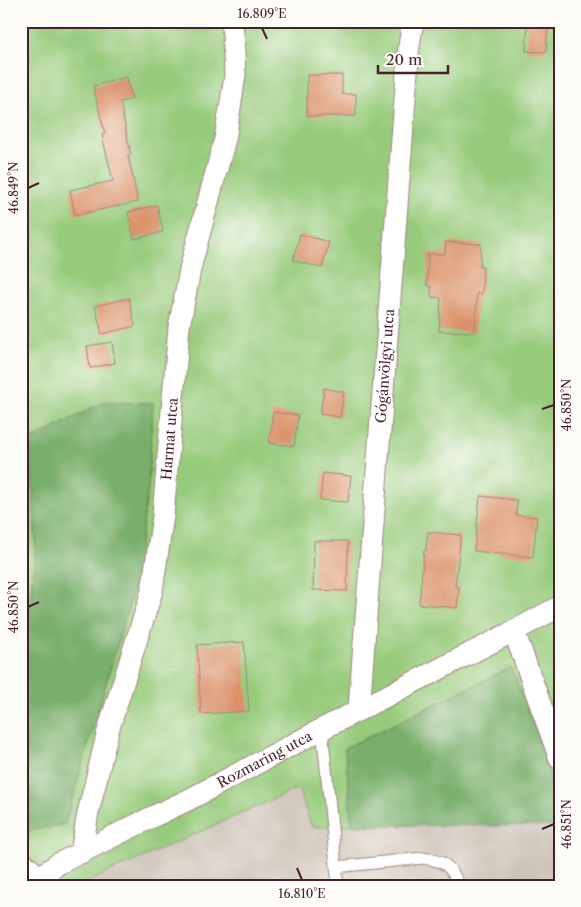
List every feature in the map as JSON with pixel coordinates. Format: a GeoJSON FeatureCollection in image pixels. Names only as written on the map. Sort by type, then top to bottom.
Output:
{"type":"FeatureCollection","features":[{"type":"Feature","properties":{"kind":"street","name":"Harmat utca"},"geometry":{"type":"LineString","coordinates":[[81,853],[88,813],[108,731],[152,591],[164,516],[179,327],[191,265],[225,138],[235,75],[230,21]]}},
{"type":"Feature","properties":{"kind":"street","name":"Gógánvölgyi utca"},"geometry":{"type":"LineString","coordinates":[[359,710],[408,56],[413,21]]}},
{"type":"Feature","properties":{"kind":"street","name":"Rozmaring utca"},"geometry":{"type":"LineString","coordinates":[[21,861],[36,882],[58,864],[188,800],[560,606]]}},
{"type":"Feature","properties":{"kind":"street"},"geometry":{"type":"LineString","coordinates":[[514,631],[560,759]]}},
{"type":"Feature","properties":{"kind":"lane"},"geometry":{"type":"LineString","coordinates":[[322,729],[338,886]]}},
{"type":"Feature","properties":{"kind":"lane"},"geometry":{"type":"LineString","coordinates":[[336,867],[423,858],[444,863],[452,871],[459,886]]}},
{"type":"Feature","properties":{"kind":"shaded area"},"geometry":{"type":"Polygon","coordinates":[[[298,788],[312,827],[352,825],[560,826],[560,886],[78,886],[298,788]]]}},
{"type":"Feature","properties":{"kind":"green space"},"geometry":{"type":"Polygon","coordinates":[[[21,21],[560,21],[560,647],[555,649],[560,662],[560,806],[529,713],[511,668],[345,748],[352,825],[312,827],[298,788],[78,886],[21,886],[21,831],[65,824],[134,587],[148,487],[153,403],[31,441],[36,543],[21,691],[21,21]]]}},
{"type":"Feature","properties":{"kind":"green space"},"geometry":{"type":"Polygon","coordinates":[[[103,402],[153,403],[148,487],[134,587],[65,824],[24,832],[21,831],[21,691],[36,543],[30,441],[103,402]]]}},
{"type":"Feature","properties":{"kind":"green space"},"geometry":{"type":"Polygon","coordinates":[[[511,667],[529,713],[560,806],[560,826],[352,825],[345,748],[511,667]]]}},
{"type":"Feature","properties":{"kind":"building"},"geometry":{"type":"Polygon","coordinates":[[[528,22],[548,23],[546,52],[526,51],[528,22]]]}},
{"type":"Feature","properties":{"kind":"building"},"geometry":{"type":"Polygon","coordinates":[[[307,75],[342,75],[342,94],[356,94],[356,116],[307,116],[307,75]]]}},
{"type":"Feature","properties":{"kind":"building"},"geometry":{"type":"Polygon","coordinates":[[[127,77],[132,99],[120,102],[131,155],[128,155],[138,202],[75,215],[70,190],[113,181],[102,135],[105,134],[93,86],[127,77]]]}},
{"type":"Feature","properties":{"kind":"building"},"geometry":{"type":"Polygon","coordinates":[[[157,205],[163,232],[134,239],[128,212],[157,205]]]}},
{"type":"Feature","properties":{"kind":"building"},"geometry":{"type":"Polygon","coordinates":[[[300,234],[329,242],[322,268],[293,260],[300,234]]]}},
{"type":"Feature","properties":{"kind":"building"},"geometry":{"type":"Polygon","coordinates":[[[446,242],[481,244],[480,267],[483,267],[482,294],[477,293],[475,332],[439,331],[441,298],[431,297],[431,287],[427,285],[428,254],[445,254],[446,242]]]}},
{"type":"Feature","properties":{"kind":"building"},"geometry":{"type":"Polygon","coordinates":[[[129,298],[135,326],[102,334],[95,306],[129,298]]]}},
{"type":"Feature","properties":{"kind":"building"},"geometry":{"type":"Polygon","coordinates":[[[112,342],[115,363],[90,368],[87,346],[112,342]]]}},
{"type":"Feature","properties":{"kind":"building"},"geometry":{"type":"Polygon","coordinates":[[[324,388],[344,392],[340,417],[320,414],[324,388]]]}},
{"type":"Feature","properties":{"kind":"building"},"geometry":{"type":"Polygon","coordinates":[[[273,412],[298,415],[294,446],[269,443],[273,412]]]}},
{"type":"Feature","properties":{"kind":"building"},"geometry":{"type":"Polygon","coordinates":[[[323,473],[351,476],[348,502],[320,500],[323,473]]]}},
{"type":"Feature","properties":{"kind":"building"},"geometry":{"type":"Polygon","coordinates":[[[480,496],[517,500],[516,515],[537,517],[533,557],[474,551],[480,496]]]}},
{"type":"Feature","properties":{"kind":"building"},"geometry":{"type":"Polygon","coordinates":[[[428,532],[461,535],[455,586],[459,587],[457,608],[419,604],[424,550],[426,550],[428,532]]]}},
{"type":"Feature","properties":{"kind":"building"},"geometry":{"type":"Polygon","coordinates":[[[314,541],[348,541],[347,591],[313,590],[314,541]]]}},
{"type":"Feature","properties":{"kind":"building"},"geometry":{"type":"Polygon","coordinates":[[[244,642],[249,711],[201,714],[197,645],[244,642]]]}}]}
